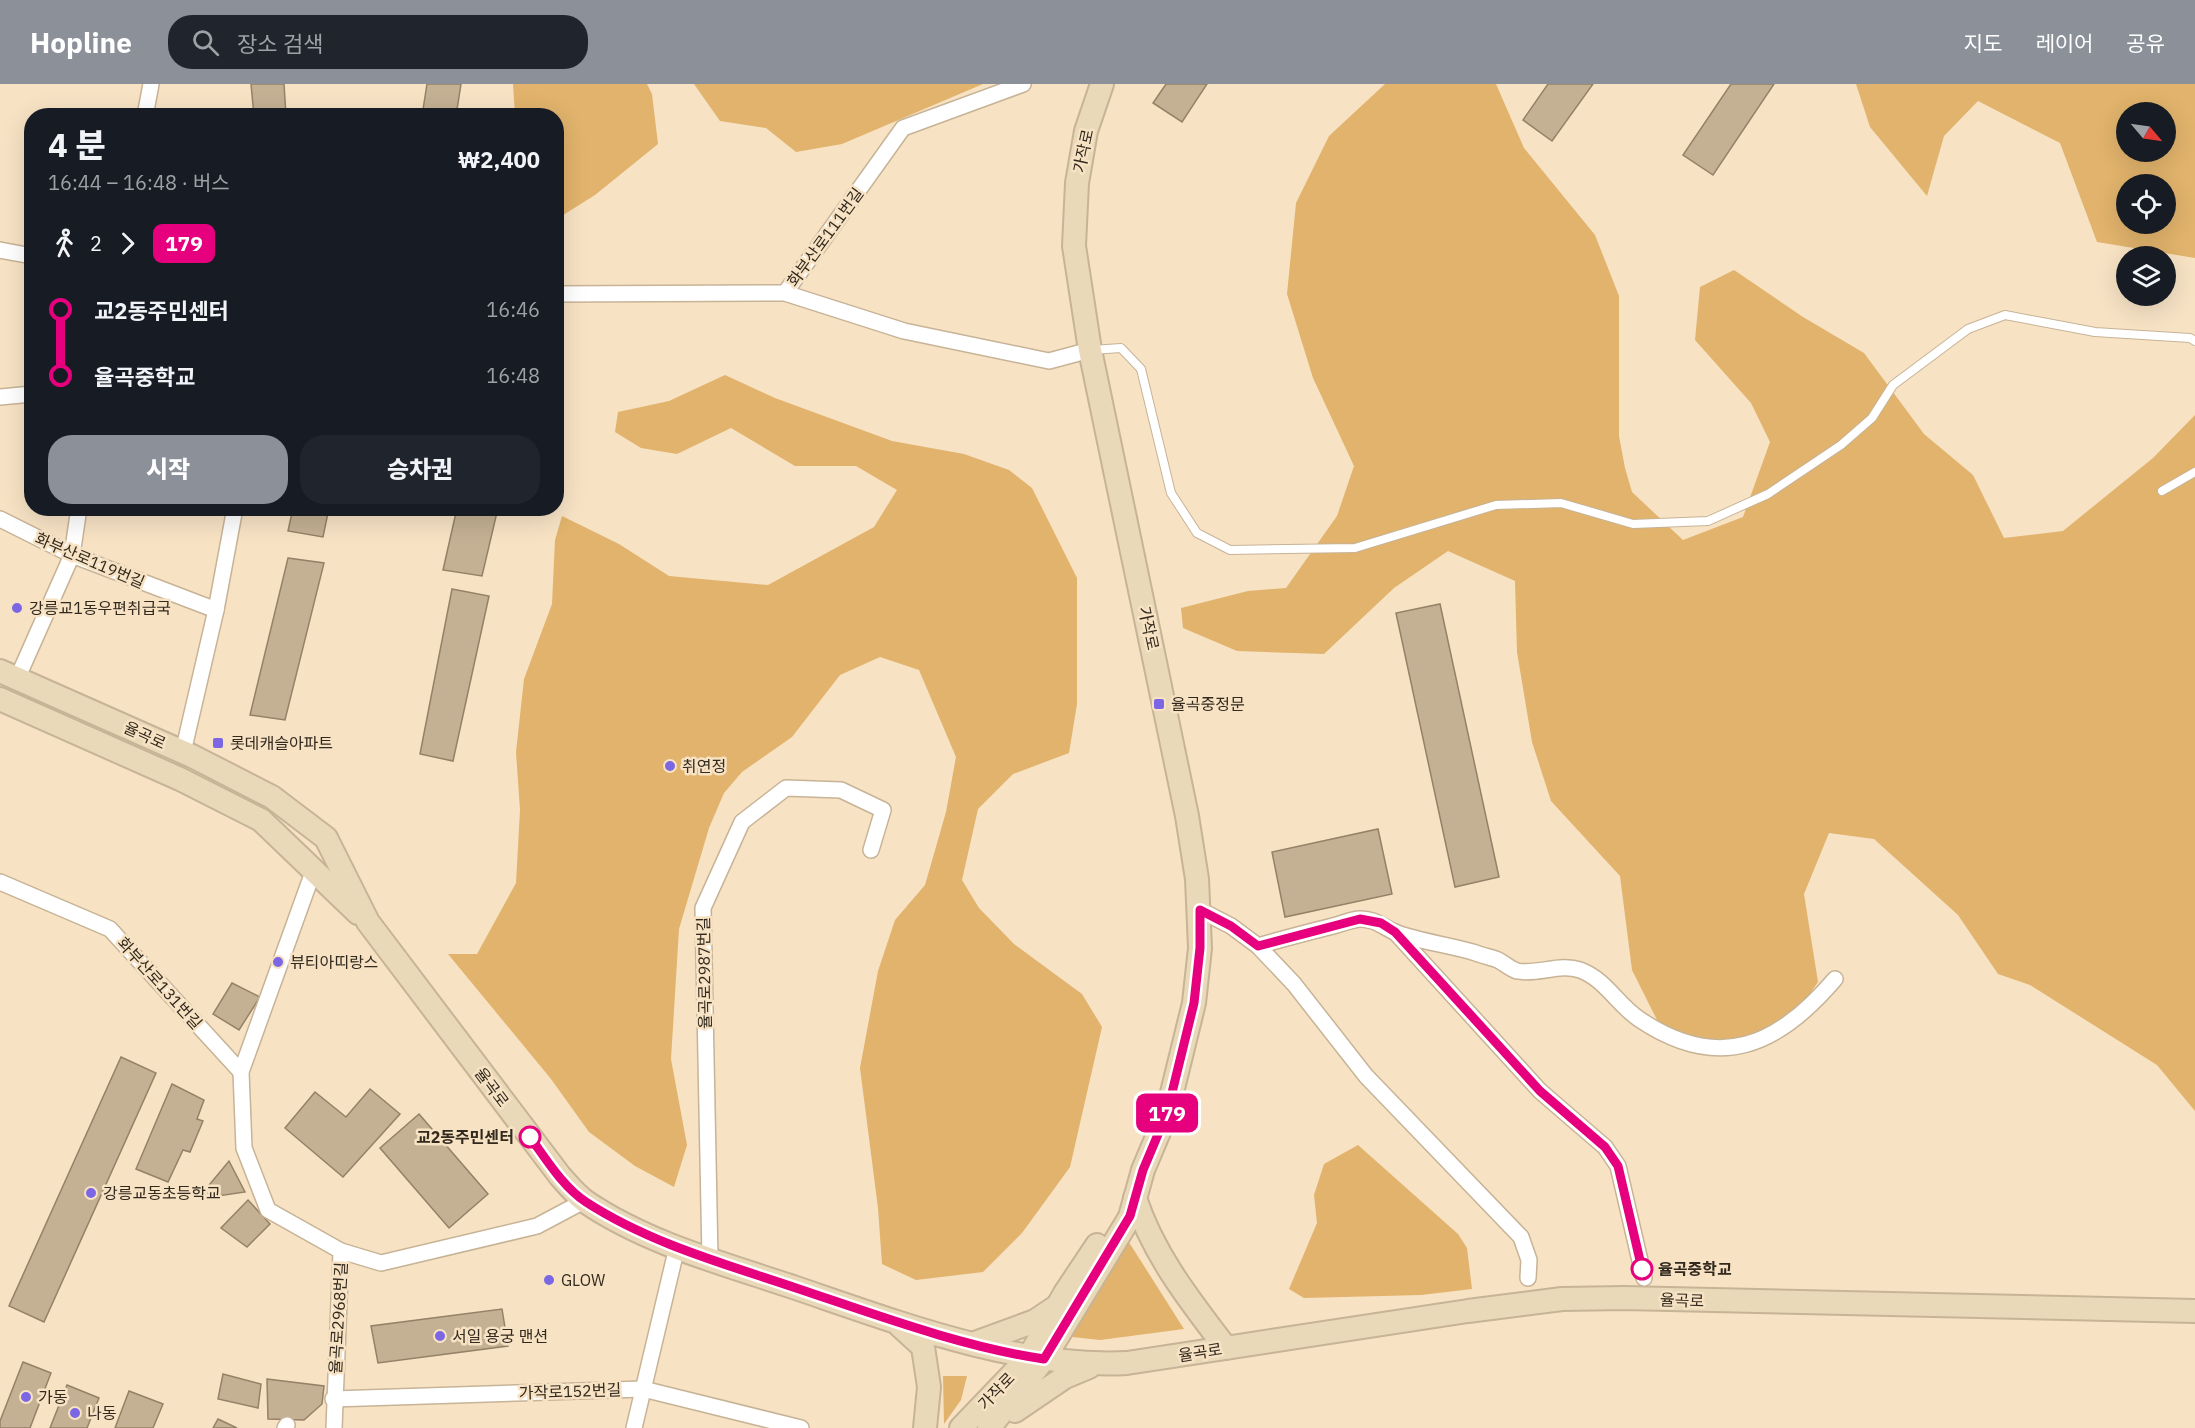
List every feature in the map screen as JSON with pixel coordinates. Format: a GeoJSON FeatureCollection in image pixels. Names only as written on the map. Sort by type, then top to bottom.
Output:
{"type":"FeatureCollection","features":[{"type":"Feature","properties":{"kind":"street"},"geometry":{"type":"LineString","coordinates":[[146,108],[151,84]]}},
{"type":"Feature","properties":{"kind":"street","name":"화부산로111번길"},"geometry":{"type":"LineString","coordinates":[[564,294],[785,293],[903,128],[1023,84]]}},
{"type":"Feature","properties":{"kind":"street","name":"가작로"},"geometry":{"type":"LineString","coordinates":[[989,1428],[1130,1216],[1143,1170],[1167,1113],[1194,1003],[1200,948],[1200,910],[1187,816],[1090,350],[1074,246],[1077,183],[1086,131],[1102,84]]}},
{"type":"Feature","properties":{"kind":"street"},"geometry":{"type":"LineString","coordinates":[[0,250],[24,254]]}},
{"type":"Feature","properties":{"kind":"street"},"geometry":{"type":"LineString","coordinates":[[785,293],[904,331],[1049,361],[1090,350]]}},
{"type":"Feature","properties":{"kind":"street"},"geometry":{"type":"LineString","coordinates":[[0,397],[24,395]]}},
{"type":"Feature","properties":{"kind":"street"},"geometry":{"type":"LineString","coordinates":[[9,675],[72,555],[78,516]]}},
{"type":"Feature","properties":{"kind":"street"},"geometry":{"type":"LineString","coordinates":[[171,775],[183,752],[216,610],[234,516]]}},
{"type":"Feature","properties":{"kind":"street","name":"화부산로119번길"},"geometry":{"type":"LineString","coordinates":[[0,519],[72,555],[216,610]]}},
{"type":"Feature","properties":{"kind":"street","name":"율곡로"},"geometry":{"type":"LineString","coordinates":[[9,675],[183,752],[272,797],[326,838],[368,922],[560,1176],[584,1201],[626,1225],[676,1247],[897,1322],[1037,1358],[1095,1365],[1127,1363],[1468,1311],[1562,1299],[1624,1298],[2195,1311]]}},
{"type":"Feature","properties":{"kind":"street","name":"율곡로"},"geometry":{"type":"LineString","coordinates":[[0,699],[171,775],[261,820],[368,922]]}},
{"type":"Feature","properties":{"kind":"street","name":"율곡로2987번길"},"geometry":{"type":"LineString","coordinates":[[710,1259],[703,908],[742,822],[786,788],[842,790],[883,810],[871,850]]}},
{"type":"Feature","properties":{"kind":"street","name":"율곡로2968번길"},"geometry":{"type":"LineString","coordinates":[[313,872],[241,1072],[244,1148],[268,1210],[341,1251],[333,1399],[334,1428]]}},
{"type":"Feature","properties":{"kind":"street","name":"화부산로131번길"},"geometry":{"type":"LineString","coordinates":[[0,882],[110,929],[241,1072]]}},
{"type":"Feature","properties":{"kind":"street"},"geometry":{"type":"LineString","coordinates":[[1200,910],[1231,926],[1258,946],[1294,984],[1366,1076],[1521,1237],[1529,1260],[1528,1278]]}},
{"type":"Feature","properties":{"kind":"street"},"geometry":{"type":"LineString","coordinates":[[1258,946],[1360,919],[1381,923],[1395,932],[1540,1091],[1605,1147],[1618,1166],[1644,1278]]}},
{"type":"Feature","properties":{"kind":"street"},"geometry":{"type":"LineString","coordinates":[[1395,932],[1473,952],[1499,961],[1514,970],[1533,973],[1560,968],[1578,969],[1599,980],[1637,1017],[1667,1036],[1707,1046],[1731,1048],[1754,1043],[1787,1027],[1809,1009],[1835,979]]}},
{"type":"Feature","properties":{"kind":"street","name":"가작로"},"geometry":{"type":"LineString","coordinates":[[961,1428],[1037,1358],[1057,1306],[1113,1221],[1126,1192],[1143,1170]]}},
{"type":"Feature","properties":{"kind":"street"},"geometry":{"type":"LineString","coordinates":[[1135,1198],[1142,1219],[1172,1273],[1226,1348]]}},
{"type":"Feature","properties":{"kind":"street"},"geometry":{"type":"LineString","coordinates":[[341,1251],[381,1263],[537,1226],[584,1201]]}},
{"type":"Feature","properties":{"kind":"street"},"geometry":{"type":"LineString","coordinates":[[633,1428],[676,1247]]}},
{"type":"Feature","properties":{"kind":"street"},"geometry":{"type":"LineString","coordinates":[[975,1343],[1035,1321],[1057,1306]]}},
{"type":"Feature","properties":{"kind":"street"},"geometry":{"type":"LineString","coordinates":[[897,1322],[923,1347],[929,1387],[925,1428]]}},
{"type":"Feature","properties":{"kind":"street"},"geometry":{"type":"LineString","coordinates":[[996,1428],[1023,1403],[1065,1377],[1095,1365]]}},
{"type":"Feature","properties":{"kind":"street","name":"가작로152번길"},"geometry":{"type":"LineString","coordinates":[[333,1399],[643,1389],[801,1428]]}},
{"type":"Feature","properties":{"kind":"lane"},"geometry":{"type":"LineString","coordinates":[[1090,350],[1121,348],[1141,369],[1171,493],[1197,533],[1230,550],[1355,548],[1496,505],[1561,503],[1633,524],[1708,521],[1768,494],[1841,445],[1872,418],[1893,385],[1968,329],[1986,322],[2005,315],[2095,332],[2190,338],[2195,341]]}},
{"type":"Feature","properties":{"kind":"lane"},"geometry":{"type":"LineString","coordinates":[[2162,491],[2195,472]]}},
{"type":"Feature","properties":{"kind":"shaded area"},"geometry":{"type":"Polygon","coordinates":[[[513,84],[647,84],[652,94],[658,144],[595,195],[564,214],[564,108],[515,108],[513,84]]]}},
{"type":"Feature","properties":{"kind":"shaded area"},"geometry":{"type":"Polygon","coordinates":[[[694,84],[983,84],[842,144],[796,152],[766,128],[720,121],[694,84]]]}},
{"type":"Feature","properties":{"kind":"shaded area"},"geometry":{"type":"Polygon","coordinates":[[[1385,84],[1496,84],[1524,148],[1595,235],[1619,296],[1619,436],[1625,468],[1632,492],[1683,540],[1743,517],[1770,442],[1751,403],[1695,340],[1700,287],[1734,270],[1803,317],[1864,353],[1924,434],[1973,475],[2004,538],[2063,531],[2153,458],[2195,415],[2195,1111],[2157,1065],[2030,985],[1998,974],[1958,915],[1874,839],[1829,833],[1804,894],[1818,982],[1781,1036],[1720,1054],[1660,1026],[1632,970],[1620,876],[1551,801],[1532,742],[1517,652],[1515,581],[1448,551],[1394,588],[1324,654],[1237,651],[1183,628],[1181,608],[1248,591],[1286,588],[1337,516],[1354,466],[1313,378],[1287,294],[1296,203],[1329,136],[1385,84]]]}},
{"type":"Feature","properties":{"kind":"shaded area"},"geometry":{"type":"Polygon","coordinates":[[[1856,84],[2195,84],[2195,258],[2176,255],[2176,246],[2122,246],[2097,242],[2060,143],[1978,101],[1944,136],[1927,196],[1870,127],[1856,84]]]}},
{"type":"Feature","properties":{"kind":"shaded area"},"geometry":{"type":"Polygon","coordinates":[[[725,375],[775,398],[892,441],[964,454],[1009,470],[1032,488],[1077,578],[1077,704],[1069,753],[1013,774],[978,809],[962,880],[979,908],[1014,944],[1082,994],[1102,1027],[1070,1167],[1022,1233],[983,1272],[916,1280],[882,1264],[878,1208],[860,1068],[878,971],[895,920],[925,885],[946,812],[956,757],[919,670],[880,657],[840,675],[792,737],[742,772],[724,793],[709,828],[679,929],[671,1059],[687,1145],[674,1187],[635,1166],[589,1132],[551,1079],[448,954],[477,954],[516,883],[520,810],[516,752],[524,679],[552,604],[555,540],[562,516],[619,544],[669,576],[768,585],[874,527],[897,490],[856,466],[795,466],[731,428],[677,454],[641,448],[615,432],[618,412],[669,401],[725,375]]]}},
{"type":"Feature","properties":{"kind":"shaded area"},"geometry":{"type":"Polygon","coordinates":[[[1358,1145],[1458,1234],[1467,1248],[1472,1289],[1421,1295],[1304,1298],[1289,1289],[1317,1223],[1314,1195],[1324,1164],[1358,1145]]]}},
{"type":"Feature","properties":{"kind":"shaded area"},"geometry":{"type":"Polygon","coordinates":[[[1125,1236],[1184,1329],[1100,1340],[1072,1337],[1125,1236]]]}},
{"type":"Feature","properties":{"kind":"shaded area"},"geometry":{"type":"Polygon","coordinates":[[[943,1376],[967,1376],[961,1400],[944,1424],[943,1376]]]}},
{"type":"Feature","properties":{"kind":"building"},"geometry":{"type":"Polygon","coordinates":[[[251,84],[284,84],[286,108],[253,108],[251,84]]]}},
{"type":"Feature","properties":{"kind":"building"},"geometry":{"type":"Polygon","coordinates":[[[427,84],[461,84],[457,108],[423,108],[427,84]]]}},
{"type":"Feature","properties":{"kind":"building"},"geometry":{"type":"Polygon","coordinates":[[[1166,84],[1207,84],[1182,122],[1153,103],[1166,84]]]}},
{"type":"Feature","properties":{"kind":"building"},"geometry":{"type":"Polygon","coordinates":[[[1548,84],[1593,84],[1552,141],[1523,120],[1548,84]]]}},
{"type":"Feature","properties":{"kind":"building"},"geometry":{"type":"Polygon","coordinates":[[[1731,84],[1774,84],[1713,175],[1683,155],[1731,84]]]}},
{"type":"Feature","properties":{"kind":"building"},"geometry":{"type":"Polygon","coordinates":[[[291,516],[327,516],[323,537],[288,531],[291,516]]]}},
{"type":"Feature","properties":{"kind":"building"},"geometry":{"type":"Polygon","coordinates":[[[455,516],[496,516],[482,576],[443,570],[455,516]]]}},
{"type":"Feature","properties":{"kind":"building"},"geometry":{"type":"Polygon","coordinates":[[[288,558],[324,563],[285,720],[250,715],[288,558]]]}},
{"type":"Feature","properties":{"kind":"building"},"geometry":{"type":"Polygon","coordinates":[[[452,589],[489,596],[453,761],[420,754],[452,589]]]}},
{"type":"Feature","properties":{"kind":"building"},"geometry":{"type":"Polygon","coordinates":[[[1440,604],[1499,877],[1455,887],[1396,613],[1440,604]]]}},
{"type":"Feature","properties":{"kind":"building"},"geometry":{"type":"Polygon","coordinates":[[[1378,829],[1392,894],[1285,917],[1272,852],[1378,829]]]}},
{"type":"Feature","properties":{"kind":"building"},"geometry":{"type":"Polygon","coordinates":[[[232,983],[260,997],[239,1030],[213,1014],[232,983]]]}},
{"type":"Feature","properties":{"kind":"building"},"geometry":{"type":"Polygon","coordinates":[[[121,1057],[156,1073],[44,1322],[9,1306],[121,1057]]]}},
{"type":"Feature","properties":{"kind":"building"},"geometry":{"type":"Polygon","coordinates":[[[172,1084],[204,1100],[197,1119],[203,1121],[190,1152],[183,1150],[168,1182],[136,1169],[172,1084]]]}},
{"type":"Feature","properties":{"kind":"building"},"geometry":{"type":"Polygon","coordinates":[[[370,1089],[400,1114],[343,1177],[285,1128],[315,1092],[346,1117],[370,1089]]]}},
{"type":"Feature","properties":{"kind":"building"},"geometry":{"type":"Polygon","coordinates":[[[419,1114],[488,1194],[449,1228],[380,1148],[419,1114]]]}},
{"type":"Feature","properties":{"kind":"building"},"geometry":{"type":"Polygon","coordinates":[[[229,1161],[245,1192],[211,1197],[205,1190],[229,1161]]]}},
{"type":"Feature","properties":{"kind":"building"},"geometry":{"type":"Polygon","coordinates":[[[248,1200],[270,1224],[247,1247],[221,1228],[248,1200]]]}},
{"type":"Feature","properties":{"kind":"building","name":"서일 용궁 맨션"},"geometry":{"type":"Polygon","coordinates":[[[502,1309],[508,1346],[378,1363],[371,1326],[502,1309]]]}},
{"type":"Feature","properties":{"kind":"building","name":"가동"},"geometry":{"type":"Polygon","coordinates":[[[23,1362],[51,1373],[30,1428],[0,1428],[0,1421],[23,1362]]]}},
{"type":"Feature","properties":{"kind":"building"},"geometry":{"type":"Polygon","coordinates":[[[223,1374],[261,1384],[258,1408],[218,1399],[223,1374]]]}},
{"type":"Feature","properties":{"kind":"building"},"geometry":{"type":"Polygon","coordinates":[[[267,1379],[324,1386],[322,1404],[304,1420],[268,1419],[267,1379]]]}},
{"type":"Feature","properties":{"kind":"building","name":"나동"},"geometry":{"type":"Polygon","coordinates":[[[67,1385],[99,1398],[87,1428],[50,1428],[67,1385]]]}},
{"type":"Feature","properties":{"kind":"building"},"geometry":{"type":"Polygon","coordinates":[[[129,1391],[163,1404],[153,1428],[115,1428],[129,1391]]]}},
{"type":"Feature","properties":{"kind":"building"},"geometry":{"type":"Polygon","coordinates":[[[218,1419],[237,1428],[213,1428],[218,1419]]]}},
{"type":"Feature","properties":{"kind":"bus line","name":"179"},"geometry":{"type":"LineString","coordinates":[[530,1137],[560,1176],[584,1201],[626,1225],[676,1247],[897,1322],[1044,1359],[1130,1216],[1143,1170],[1167,1113],[1194,1003],[1200,948],[1200,910],[1231,926],[1258,946],[1360,919],[1381,923],[1395,932],[1540,1091],[1605,1147],[1618,1166],[1642,1269]]}},
{"type":"Feature","properties":{"kind":"place","name":"강릉교1동우편취급국"},"geometry":{"type":"Point","coordinates":[17,608]}},
{"type":"Feature","properties":{"kind":"place","name":"율곡중정문"},"geometry":{"type":"Point","coordinates":[1159,704]}},
{"type":"Feature","properties":{"kind":"place","name":"롯데캐슬아파트"},"geometry":{"type":"Point","coordinates":[218,743]}},
{"type":"Feature","properties":{"kind":"place","name":"취연정"},"geometry":{"type":"Point","coordinates":[670,766]}},
{"type":"Feature","properties":{"kind":"place","name":"뷰티아띠랑스"},"geometry":{"type":"Point","coordinates":[278,962]}},
{"type":"Feature","properties":{"kind":"place","name":"교2동주민센터"},"geometry":{"type":"Point","coordinates":[530,1137]}},
{"type":"Feature","properties":{"kind":"place","name":"강릉교동초등학교"},"geometry":{"type":"Point","coordinates":[91,1193]}},
{"type":"Feature","properties":{"kind":"place","name":"율곡중학교"},"geometry":{"type":"Point","coordinates":[1642,1269]}},
{"type":"Feature","properties":{"kind":"place","name":"GLOW"},"geometry":{"type":"Point","coordinates":[549,1280]}},
{"type":"Feature","properties":{"kind":"place","name":"서일 용궁 맨션"},"geometry":{"type":"Point","coordinates":[440,1336]}},
{"type":"Feature","properties":{"kind":"place","name":"가동"},"geometry":{"type":"Point","coordinates":[26,1397]}},
{"type":"Feature","properties":{"kind":"place","name":"나동"},"geometry":{"type":"Point","coordinates":[75,1413]}}]}
